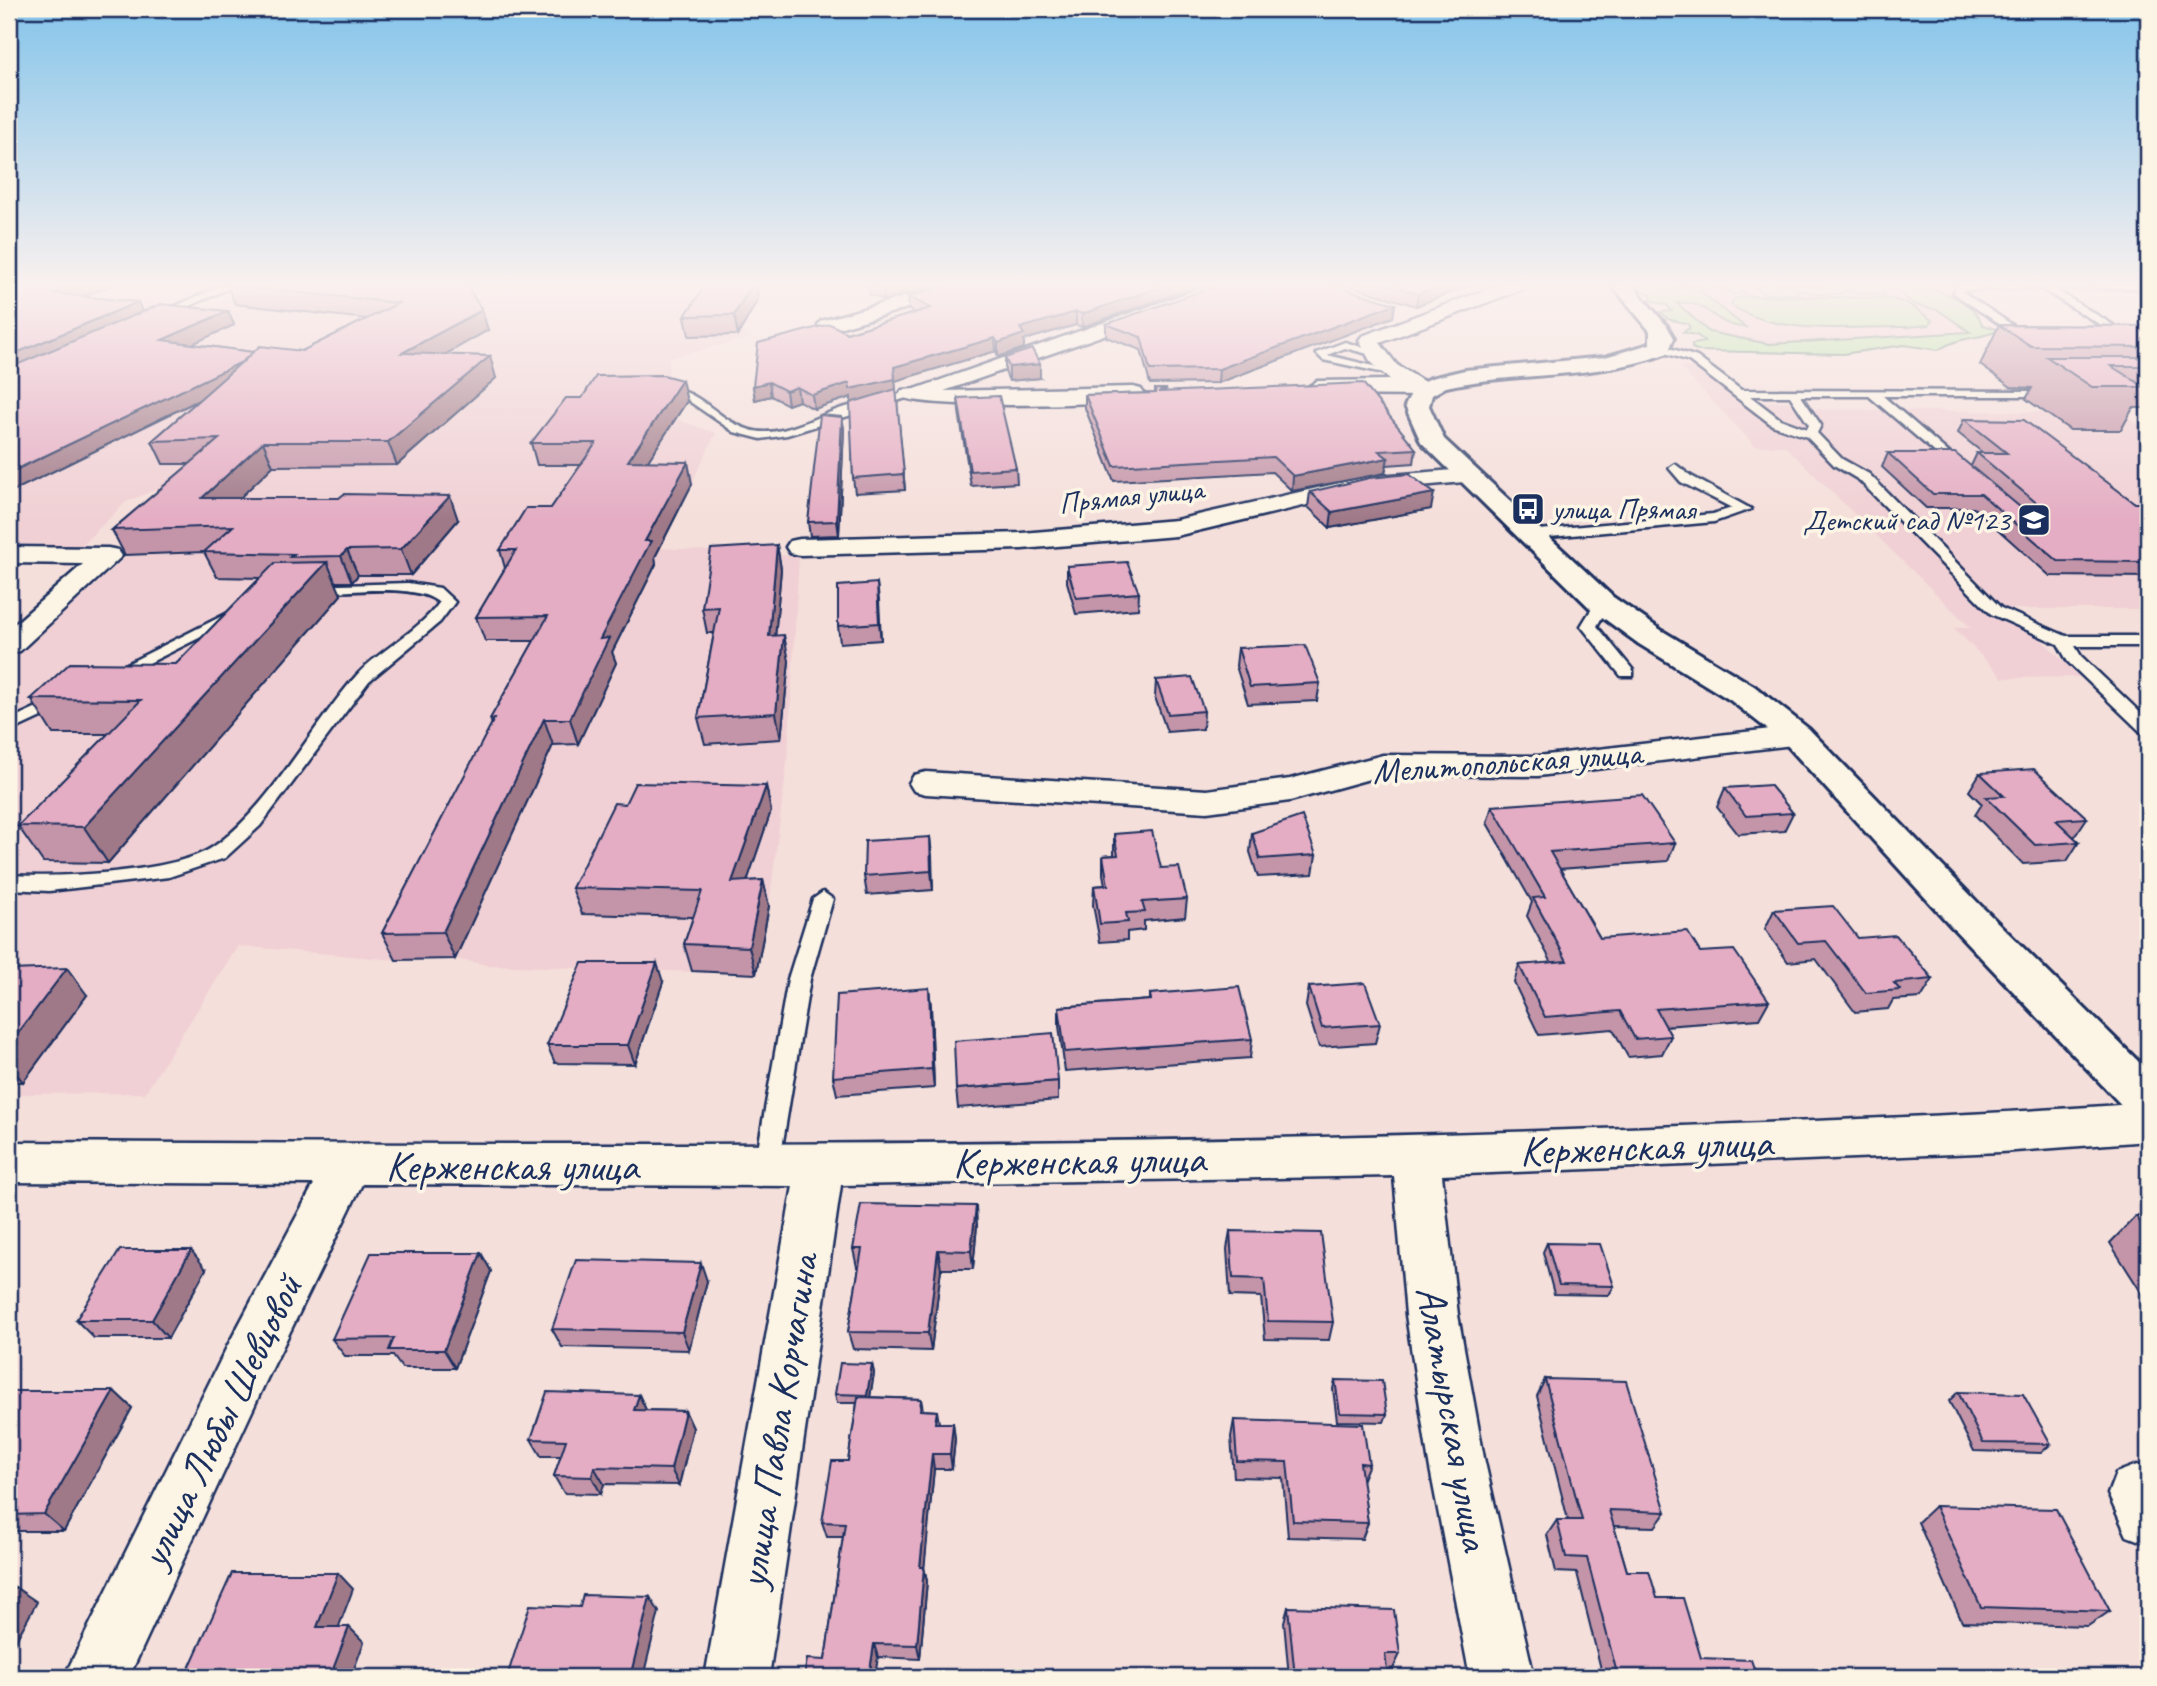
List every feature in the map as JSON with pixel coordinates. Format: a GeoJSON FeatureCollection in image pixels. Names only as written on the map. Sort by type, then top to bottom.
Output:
{"type":"FeatureCollection","features":[{"type":"Feature","properties":{"kind":"street"},"geometry":{"type":"LineString","coordinates":[[910,395],[1000,362]]}},
{"type":"Feature","properties":{"kind":"street"},"geometry":{"type":"LineString","coordinates":[[1381,362],[1389,371],[1423,391]]}},
{"type":"Feature","properties":{"kind":"street"},"geometry":{"type":"LineString","coordinates":[[1302,389],[1391,387],[1423,391],[1437,383],[1471,377],[1630,362]]}},
{"type":"Feature","properties":{"kind":"street"},"geometry":{"type":"LineString","coordinates":[[1423,391],[1417,406],[1421,420],[1433,442],[1466,476],[1602,604],[1650,638],[1742,693],[1797,736],[1966,916],[2148,1101]]}},
{"type":"Feature","properties":{"kind":"street"},"geometry":{"type":"LineString","coordinates":[[910,395],[966,399],[1153,393]]}},
{"type":"Feature","properties":{"kind":"street","name":"Прямая улица"},"geometry":{"type":"LineString","coordinates":[[800,547],[1022,541],[1176,528],[1366,484],[1466,476]]}},
{"type":"Feature","properties":{"kind":"street"},"geometry":{"type":"LineString","coordinates":[[9,555],[108,556],[9,645]]}},
{"type":"Feature","properties":{"kind":"street","name":"Мелитопольская улица"},"geometry":{"type":"LineString","coordinates":[[926,783],[1207,801],[1290,790],[1383,765],[1427,764],[1480,768],[1538,766],[1797,736]]}},
{"type":"Feature","properties":{"kind":"street","name":"Керженская улица"},"geometry":{"type":"LineString","coordinates":[[9,1162],[348,1166],[793,1166],[1416,1156],[2001,1133],[2148,1122]]}},
{"type":"Feature","properties":{"kind":"street","name":"Алатырская улица"},"geometry":{"type":"LineString","coordinates":[[1416,1156],[1432,1315],[1456,1458],[1503,1677]]}},
{"type":"Feature","properties":{"kind":"street","name":"улица Любы Шевцовой"},"geometry":{"type":"LineString","coordinates":[[96,1677],[246,1365],[348,1166]]}},
{"type":"Feature","properties":{"kind":"street","name":"улица Павла Корчагина"},"geometry":{"type":"LineString","coordinates":[[737,1677],[793,1166]]}},
{"type":"Feature","properties":{"kind":"lane"},"geometry":{"type":"LineString","coordinates":[[1345,362],[1389,371]]}},
{"type":"Feature","properties":{"kind":"lane"},"geometry":{"type":"LineString","coordinates":[[1697,362],[1776,422],[1811,434],[1838,462],[1864,477],[1996,611],[2064,641],[2148,641]]}},
{"type":"Feature","properties":{"kind":"lane"},"geometry":{"type":"LineString","coordinates":[[642,389],[686,393],[746,433],[760,435],[777,434],[838,413],[910,395]]}},
{"type":"Feature","properties":{"kind":"lane"},"geometry":{"type":"LineString","coordinates":[[1738,393],[2066,393]]}},
{"type":"Feature","properties":{"kind":"lane"},"geometry":{"type":"LineString","coordinates":[[1793,393],[1815,425],[1811,434]]}},
{"type":"Feature","properties":{"kind":"lane"},"geometry":{"type":"LineString","coordinates":[[1872,393],[1964,473]]}},
{"type":"Feature","properties":{"kind":"lane"},"geometry":{"type":"LineString","coordinates":[[1528,535],[1690,521],[1744,509],[1686,479],[1675,468]]}},
{"type":"Feature","properties":{"kind":"lane"},"geometry":{"type":"LineString","coordinates":[[9,882],[50,884],[169,870],[218,853],[253,822],[363,678],[406,640],[435,619],[447,602],[435,592],[408,587],[299,589]]}},
{"type":"Feature","properties":{"kind":"lane"},"geometry":{"type":"LineString","coordinates":[[1602,604],[1588,626],[1627,673]]}},
{"type":"Feature","properties":{"kind":"lane"},"geometry":{"type":"LineString","coordinates":[[105,679],[249,607]]}},
{"type":"Feature","properties":{"kind":"lane"},"geometry":{"type":"LineString","coordinates":[[2064,641],[2074,659],[2148,729]]}},
{"type":"Feature","properties":{"kind":"lane"},"geometry":{"type":"LineString","coordinates":[[9,727],[81,691]]}},
{"type":"Feature","properties":{"kind":"lane"},"geometry":{"type":"LineString","coordinates":[[793,1166],[799,979],[823,899]]}},
{"type":"Feature","properties":{"kind":"shaded area"},"geometry":{"type":"Polygon","coordinates":[[[9,362],[40,362],[9,375],[9,362]]]}},
{"type":"Feature","properties":{"kind":"shaded area"},"geometry":{"type":"Polygon","coordinates":[[[72,362],[669,362],[668,399],[671,415],[675,419],[716,433],[660,548],[799,556],[788,755],[769,906],[756,974],[488,965],[455,959],[396,960],[238,946],[145,1093],[14,1094],[23,1082],[9,1082],[9,663],[199,491],[155,490],[126,502],[81,546],[9,545],[9,388],[72,362]]]}},
{"type":"Feature","properties":{"kind":"shaded area","name":"Детский сад №123"},"geometry":{"type":"Polygon","coordinates":[[[1713,366],[1756,402],[1800,401],[1809,409],[2122,413],[2148,431],[2148,609],[2009,609],[2081,677],[2003,678],[1954,628],[1971,628],[1785,446],[1755,446],[1680,367],[1713,366]]]}},
{"type":"Feature","properties":{"kind":"building"},"geometry":{"type":"Polygon","coordinates":[[[24,362],[243,362],[9,473],[9,368],[24,362]]]}},
{"type":"Feature","properties":{"kind":"building"},"geometry":{"type":"Polygon","coordinates":[[[242,362],[483,362],[388,442],[263,442],[202,498],[339,498],[344,494],[450,496],[401,549],[347,550],[341,556],[290,557],[294,554],[204,552],[233,526],[112,530],[219,439],[152,441],[242,362]]]}},
{"type":"Feature","properties":{"kind":"building"},"geometry":{"type":"Polygon","coordinates":[[[756,362],[913,362],[894,367],[895,379],[850,389],[849,383],[812,395],[797,387],[786,391],[769,382],[753,386],[756,362]]]}},
{"type":"Feature","properties":{"kind":"building"},"geometry":{"type":"Polygon","coordinates":[[[1007,362],[1039,362],[1040,364],[1009,367],[1007,362]]]}},
{"type":"Feature","properties":{"kind":"building"},"geometry":{"type":"Polygon","coordinates":[[[1148,362],[1239,362],[1219,369],[1150,370],[1148,362]]]}},
{"type":"Feature","properties":{"kind":"building"},"geometry":{"type":"Polygon","coordinates":[[[2054,362],[2148,362],[2148,366],[2111,366],[2145,387],[2092,387],[2054,362]]]}},
{"type":"Feature","properties":{"kind":"building"},"geometry":{"type":"Polygon","coordinates":[[[663,375],[682,380],[628,461],[688,462],[645,541],[651,541],[600,639],[609,638],[570,719],[544,719],[443,932],[382,933],[494,719],[490,719],[548,616],[476,617],[516,550],[500,550],[526,508],[551,508],[596,443],[531,443],[566,398],[582,398],[596,376],[663,375]]]}},
{"type":"Feature","properties":{"kind":"building"},"geometry":{"type":"Polygon","coordinates":[[[1363,383],[1416,449],[1379,451],[1388,458],[1293,476],[1273,457],[1114,466],[1085,395],[1156,393],[1155,389],[1167,389],[1158,392],[1363,383]]]}},
{"type":"Feature","properties":{"kind":"building"},"geometry":{"type":"Polygon","coordinates":[[[896,389],[904,474],[853,478],[850,403],[896,389]]]}},
{"type":"Feature","properties":{"kind":"building"},"geometry":{"type":"Polygon","coordinates":[[[999,396],[1016,468],[970,471],[958,398],[999,396]]]}},
{"type":"Feature","properties":{"kind":"building"},"geometry":{"type":"Polygon","coordinates":[[[820,415],[842,417],[837,521],[808,522],[820,415]]]}},
{"type":"Feature","properties":{"kind":"building"},"geometry":{"type":"Polygon","coordinates":[[[1964,419],[2024,420],[2135,503],[2148,503],[2148,562],[2058,561],[1981,494],[1933,494],[1888,453],[1955,453],[2032,517],[2039,516],[2040,506],[1977,453],[2007,453],[1964,419]]]}},
{"type":"Feature","properties":{"kind":"building"},"geometry":{"type":"Polygon","coordinates":[[[1409,474],[1434,493],[1332,512],[1310,492],[1369,478],[1409,474]]]}},
{"type":"Feature","properties":{"kind":"building"},"geometry":{"type":"Polygon","coordinates":[[[777,545],[769,636],[784,635],[776,713],[698,718],[719,607],[702,608],[711,549],[777,545]]]}},
{"type":"Feature","properties":{"kind":"building"},"geometry":{"type":"Polygon","coordinates":[[[327,562],[84,827],[18,826],[141,700],[31,699],[70,663],[176,664],[275,563],[327,562]]]}},
{"type":"Feature","properties":{"kind":"building"},"geometry":{"type":"Polygon","coordinates":[[[1127,562],[1139,593],[1076,598],[1067,566],[1127,562]]]}},
{"type":"Feature","properties":{"kind":"building"},"geometry":{"type":"Polygon","coordinates":[[[877,583],[879,623],[838,626],[838,586],[877,583]]]}},
{"type":"Feature","properties":{"kind":"building"},"geometry":{"type":"Polygon","coordinates":[[[1305,645],[1320,683],[1250,687],[1238,648],[1305,645]]]}},
{"type":"Feature","properties":{"kind":"building"},"geometry":{"type":"Polygon","coordinates":[[[1192,677],[1204,711],[1168,714],[1156,680],[1192,677]]]}},
{"type":"Feature","properties":{"kind":"building"},"geometry":{"type":"Polygon","coordinates":[[[2034,769],[2087,818],[2056,820],[2079,842],[2035,845],[1986,797],[2004,796],[1980,773],[2034,769]]]}},
{"type":"Feature","properties":{"kind":"building"},"geometry":{"type":"Polygon","coordinates":[[[635,783],[766,786],[732,882],[763,880],[749,947],[684,944],[702,891],[572,888],[614,803],[625,804],[635,783]]]}},
{"type":"Feature","properties":{"kind":"building"},"geometry":{"type":"Polygon","coordinates":[[[1770,785],[1793,813],[1746,816],[1725,788],[1770,785]]]}},
{"type":"Feature","properties":{"kind":"building"},"geometry":{"type":"Polygon","coordinates":[[[1642,795],[1675,843],[1550,852],[1600,938],[1687,931],[1700,952],[1734,950],[1769,1001],[1656,1009],[1671,1036],[1635,1039],[1620,1011],[1545,1017],[1519,965],[1567,961],[1533,898],[1545,897],[1492,806],[1642,795]]]}},
{"type":"Feature","properties":{"kind":"building"},"geometry":{"type":"Polygon","coordinates":[[[1302,816],[1316,855],[1260,859],[1252,833],[1302,816]]]}},
{"type":"Feature","properties":{"kind":"building"},"geometry":{"type":"Polygon","coordinates":[[[1152,831],[1161,868],[1179,867],[1187,899],[1142,902],[1145,912],[1126,913],[1128,922],[1100,924],[1094,886],[1108,885],[1103,856],[1118,855],[1114,834],[1152,831]]]}},
{"type":"Feature","properties":{"kind":"building"},"geometry":{"type":"Polygon","coordinates":[[[930,837],[931,871],[864,876],[865,841],[930,837]]]}},
{"type":"Feature","properties":{"kind":"building"},"geometry":{"type":"Polygon","coordinates":[[[1833,906],[1858,938],[1896,935],[1933,979],[1894,983],[1900,990],[1866,993],[1826,941],[1798,943],[1774,910],[1833,906]]]}},
{"type":"Feature","properties":{"kind":"building"},"geometry":{"type":"Polygon","coordinates":[[[582,963],[657,963],[628,1045],[547,1045],[582,963]]]}},
{"type":"Feature","properties":{"kind":"building"},"geometry":{"type":"Polygon","coordinates":[[[67,968],[9,1045],[9,970],[67,968]]]}},
{"type":"Feature","properties":{"kind":"building"},"geometry":{"type":"Polygon","coordinates":[[[1365,983],[1380,1024],[1322,1028],[1309,987],[1365,983]]]}},
{"type":"Feature","properties":{"kind":"building"},"geometry":{"type":"Polygon","coordinates":[[[1239,987],[1252,1039],[1065,1052],[1059,1007],[1151,1000],[1150,994],[1239,987]]]}},
{"type":"Feature","properties":{"kind":"building"},"geometry":{"type":"Polygon","coordinates":[[[929,988],[932,1069],[833,1077],[837,995],[929,988]]]}},
{"type":"Feature","properties":{"kind":"building"},"geometry":{"type":"Polygon","coordinates":[[[1053,1033],[1058,1081],[956,1089],[954,1041],[1053,1033]]]}},
{"type":"Feature","properties":{"kind":"building"},"geometry":{"type":"Polygon","coordinates":[[[861,1204],[976,1206],[971,1251],[938,1250],[928,1333],[848,1332],[862,1249],[853,1249],[861,1204]]]}},
{"type":"Feature","properties":{"kind":"building"},"geometry":{"type":"Polygon","coordinates":[[[2136,1216],[2148,1216],[2148,1234],[2136,1216]]]}},
{"type":"Feature","properties":{"kind":"building"},"geometry":{"type":"Polygon","coordinates":[[[1230,1231],[1321,1233],[1333,1322],[1268,1321],[1264,1279],[1233,1278],[1230,1231]]]}},
{"type":"Feature","properties":{"kind":"building"},"geometry":{"type":"Polygon","coordinates":[[[1547,1243],[1600,1244],[1614,1286],[1559,1285],[1547,1243]]]}},
{"type":"Feature","properties":{"kind":"building"},"geometry":{"type":"Polygon","coordinates":[[[120,1250],[191,1250],[152,1320],[76,1320],[120,1250]]]}},
{"type":"Feature","properties":{"kind":"building"},"geometry":{"type":"Polygon","coordinates":[[[371,1253],[481,1253],[444,1350],[389,1350],[394,1338],[332,1339],[371,1253]]]}},
{"type":"Feature","properties":{"kind":"building"},"geometry":{"type":"Polygon","coordinates":[[[576,1260],[701,1263],[682,1332],[552,1329],[576,1260]]]}},
{"type":"Feature","properties":{"kind":"building"},"geometry":{"type":"Polygon","coordinates":[[[840,1363],[872,1364],[867,1395],[835,1394],[840,1363]]]}},
{"type":"Feature","properties":{"kind":"building"},"geometry":{"type":"Polygon","coordinates":[[[1545,1379],[1626,1381],[1666,1512],[1609,1510],[1627,1571],[1649,1571],[1657,1598],[1683,1598],[1701,1658],[1751,1660],[1757,1677],[1618,1677],[1587,1558],[1566,1557],[1557,1520],[1582,1520],[1545,1379]]]}},
{"type":"Feature","properties":{"kind":"building"},"geometry":{"type":"Polygon","coordinates":[[[1335,1380],[1382,1381],[1387,1414],[1340,1413],[1335,1380]]]}},
{"type":"Feature","properties":{"kind":"building"},"geometry":{"type":"Polygon","coordinates":[[[9,1391],[114,1391],[44,1514],[9,1515],[9,1391]]]}},
{"type":"Feature","properties":{"kind":"building"},"geometry":{"type":"Polygon","coordinates":[[[547,1392],[639,1395],[634,1410],[685,1411],[671,1469],[594,1467],[592,1477],[554,1476],[566,1440],[531,1439],[547,1392]]]}},
{"type":"Feature","properties":{"kind":"building"},"geometry":{"type":"Polygon","coordinates":[[[1958,1392],[2023,1394],[2051,1444],[1983,1443],[1958,1392]]]}},
{"type":"Feature","properties":{"kind":"building"},"geometry":{"type":"Polygon","coordinates":[[[858,1397],[921,1399],[920,1410],[937,1411],[935,1423],[953,1423],[950,1454],[932,1454],[920,1567],[924,1567],[917,1645],[874,1644],[869,1677],[804,1677],[807,1659],[825,1660],[845,1523],[822,1522],[832,1461],[848,1461],[858,1397]]]}},
{"type":"Feature","properties":{"kind":"building"},"geometry":{"type":"Polygon","coordinates":[[[1234,1420],[1363,1424],[1369,1464],[1360,1463],[1368,1523],[1293,1521],[1287,1462],[1237,1461],[1234,1420]]]}},
{"type":"Feature","properties":{"kind":"building"},"geometry":{"type":"Polygon","coordinates":[[[1935,1506],[2056,1509],[2110,1611],[1981,1607],[1935,1506]]]}},
{"type":"Feature","properties":{"kind":"building"},"geometry":{"type":"Polygon","coordinates":[[[232,1573],[338,1573],[317,1627],[349,1627],[330,1677],[185,1677],[232,1573]]]}},
{"type":"Feature","properties":{"kind":"building"},"geometry":{"type":"Polygon","coordinates":[[[9,1587],[15,1587],[9,1598],[9,1587]]]}},
{"type":"Feature","properties":{"kind":"building"},"geometry":{"type":"Polygon","coordinates":[[[583,1595],[650,1597],[630,1677],[507,1677],[530,1605],[580,1607],[583,1595]]]}},
{"type":"Feature","properties":{"kind":"building"},"geometry":{"type":"Polygon","coordinates":[[[1288,1607],[1394,1610],[1400,1654],[1385,1654],[1388,1677],[1295,1677],[1288,1607]]]}},
{"type":"Feature","properties":{"kind":"place","name":"улица Прямая"},"geometry":{"type":"Point","coordinates":[1528,509]}},
{"type":"Feature","properties":{"kind":"place","name":"Детский сад №123"},"geometry":{"type":"Point","coordinates":[2034,520]}}]}
